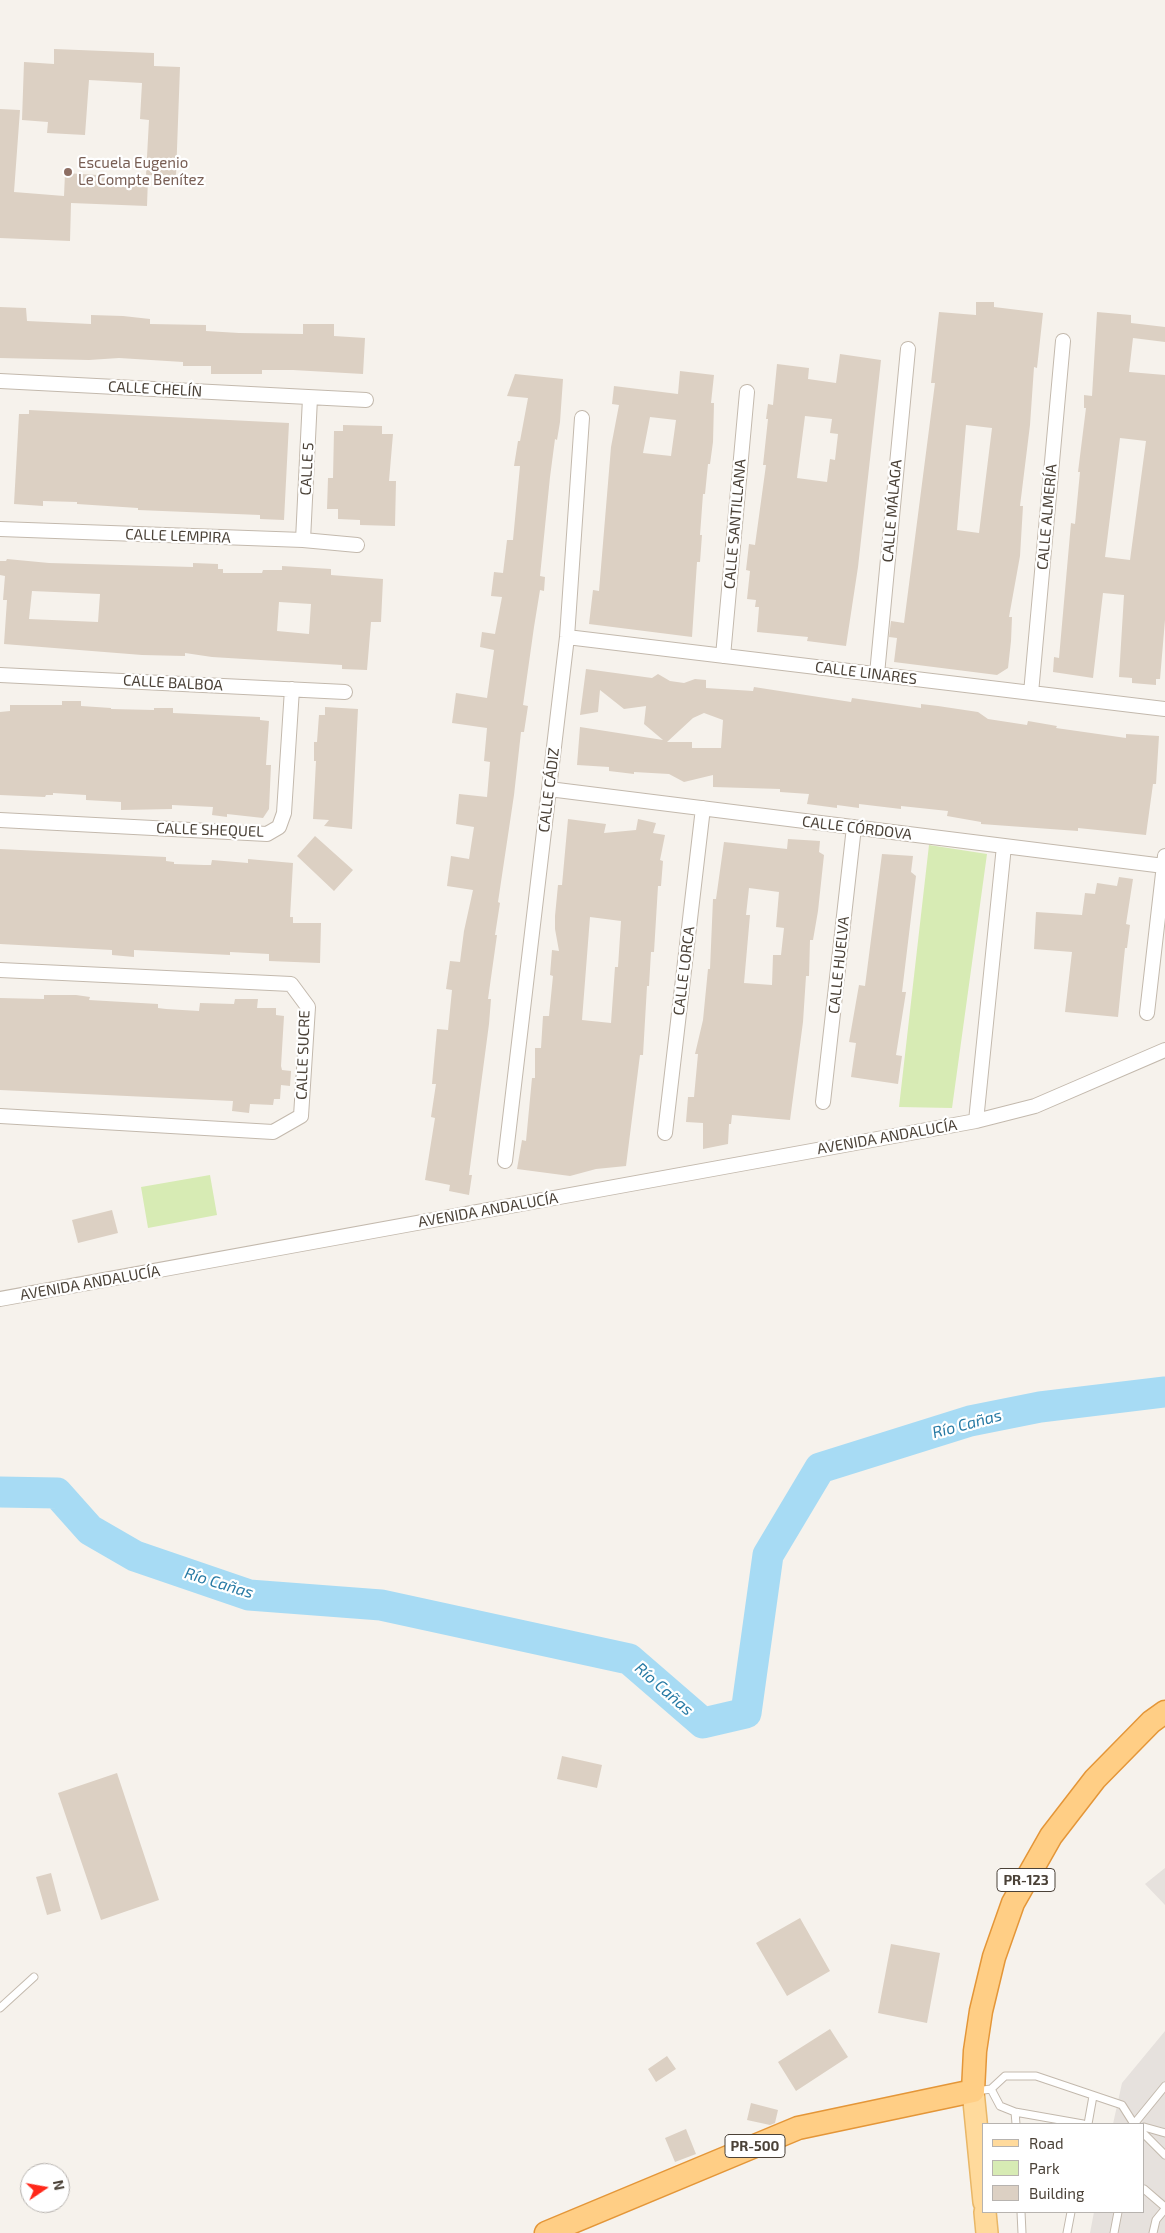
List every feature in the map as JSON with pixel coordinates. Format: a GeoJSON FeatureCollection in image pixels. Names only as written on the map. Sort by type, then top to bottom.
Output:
{"type":"FeatureCollection","features":[{"type":"Feature","properties":{"kind":"highway","name":"PR-123"},"geometry":{"type":"LineString","coordinates":[[982,2090],[975,2051],[981,2011],[994,1957],[1014,1902],[1051,1836],[1095,1780],[1151,1722],[1165,1712]]}},
{"type":"Feature","properties":{"kind":"highway","name":"PR-500"},"geometry":{"type":"LineString","coordinates":[[546,2233],[798,2128],[982,2090]]}},
{"type":"Feature","properties":{"kind":"main road","name":"PR-123"},"geometry":{"type":"LineString","coordinates":[[982,2090],[983,2123]]}},
{"type":"Feature","properties":{"kind":"main road"},"geometry":{"type":"LineString","coordinates":[[985,2213],[987,2233]]}},
{"type":"Feature","properties":{"kind":"street","name":"CALLE ALMERÍA"},"geometry":{"type":"LineString","coordinates":[[1030,693],[1063,341]]}},
{"type":"Feature","properties":{"kind":"street","name":"CALLE MÁLAGA"},"geometry":{"type":"LineString","coordinates":[[877,674],[908,348]]}},
{"type":"Feature","properties":{"kind":"street","name":"CALLE CHELÍN"},"geometry":{"type":"LineString","coordinates":[[0,381],[366,400]]}},
{"type":"Feature","properties":{"kind":"street","name":"CALLE SANTILLANA"},"geometry":{"type":"LineString","coordinates":[[723,656],[747,392]]}},
{"type":"Feature","properties":{"kind":"street","name":"CALLE 5"},"geometry":{"type":"LineString","coordinates":[[303,540],[310,398]]}},
{"type":"Feature","properties":{"kind":"street","name":"CALLE CÁDIZ"},"geometry":{"type":"LineString","coordinates":[[505,1160],[567,637],[582,418]]}},
{"type":"Feature","properties":{"kind":"street","name":"CALLE LEMPIRA"},"geometry":{"type":"LineString","coordinates":[[0,529],[303,540],[357,545]]}},
{"type":"Feature","properties":{"kind":"street","name":"CALLE LINARES"},"geometry":{"type":"LineString","coordinates":[[567,637],[1165,709]]}},
{"type":"Feature","properties":{"kind":"street","name":"CALLE BALBOA"},"geometry":{"type":"LineString","coordinates":[[0,676],[345,692]]}},
{"type":"Feature","properties":{"kind":"street","name":"CALLE SHEQUEL"},"geometry":{"type":"LineString","coordinates":[[0,820],[267,834],[280,827],[284,813],[292,689]]}},
{"type":"Feature","properties":{"kind":"street","name":"CALLE CÓRDOVA"},"geometry":{"type":"LineString","coordinates":[[549,789],[1004,846],[1164,861]]}},
{"type":"Feature","properties":{"kind":"street","name":"CALLE LORCA"},"geometry":{"type":"LineString","coordinates":[[665,1134],[703,808]]}},
{"type":"Feature","properties":{"kind":"street","name":"CALLE HUELVA"},"geometry":{"type":"LineString","coordinates":[[824,1102],[854,827]]}},
{"type":"Feature","properties":{"kind":"street","name":"AVENIDA ANDALUCÍA"},"geometry":{"type":"LineString","coordinates":[[976,1120],[1004,846]]}},
{"type":"Feature","properties":{"kind":"street"},"geometry":{"type":"LineString","coordinates":[[1148,1013],[1164,861]]}},
{"type":"Feature","properties":{"kind":"street","name":"CALLE SUCRE"},"geometry":{"type":"LineString","coordinates":[[0,970],[291,984],[308,1008],[301,1116],[273,1132],[0,1116]]}},
{"type":"Feature","properties":{"kind":"street","name":"AVENIDA ANDALUCÍA"},"geometry":{"type":"LineString","coordinates":[[0,1299],[976,1120],[1035,1106],[1165,1050]]}},
{"type":"Feature","properties":{"kind":"lane"},"geometry":{"type":"LineString","coordinates":[[0,2008],[34,1977]]}},
{"type":"Feature","properties":{"kind":"lane"},"geometry":{"type":"LineString","coordinates":[[1077,2123],[1015,2112],[1000,2106],[982,2090],[1005,2076],[1036,2076],[1122,2105],[1133,2123]]}},
{"type":"Feature","properties":{"kind":"lane"},"geometry":{"type":"LineString","coordinates":[[1135,2123],[1165,2086]]}},
{"type":"Feature","properties":{"kind":"lane"},"geometry":{"type":"LineString","coordinates":[[1088,2123],[1094,2096]]}},
{"type":"Feature","properties":{"kind":"lane"},"geometry":{"type":"LineString","coordinates":[[1015,2112],[1016,2123]]}},
{"type":"Feature","properties":{"kind":"lane"},"geometry":{"type":"LineString","coordinates":[[1145,2127],[1165,2133]]}},
{"type":"Feature","properties":{"kind":"lane"},"geometry":{"type":"LineString","coordinates":[[1145,2135],[1165,2155]]}},
{"type":"Feature","properties":{"kind":"lane"},"geometry":{"type":"LineString","coordinates":[[1145,2190],[1165,2208],[1156,2220],[1152,2233]]}},
{"type":"Feature","properties":{"kind":"lane"},"geometry":{"type":"LineString","coordinates":[[1021,2213],[1022,2233]]}},
{"type":"Feature","properties":{"kind":"lane"},"geometry":{"type":"LineString","coordinates":[[1067,2233],[1071,2213]]}},
{"type":"Feature","properties":{"kind":"lane"},"geometry":{"type":"LineString","coordinates":[[1114,2233],[1118,2213]]}},
{"type":"Feature","properties":{"kind":"shaded area"},"geometry":{"type":"Polygon","coordinates":[[[1165,1868],[1165,1905],[1145,1884],[1165,1868]]]}},
{"type":"Feature","properties":{"kind":"shaded area"},"geometry":{"type":"Polygon","coordinates":[[[1165,2031],[1165,2233],[1090,2233],[1094,2213],[1145,2213],[1145,2123],[1113,2123],[1122,2083],[1165,2031]]]}},
{"type":"Feature","properties":{"kind":"green space"},"geometry":{"type":"Polygon","coordinates":[[[929,845],[987,854],[952,1108],[899,1107],[929,845]]]}},
{"type":"Feature","properties":{"kind":"green space"},"geometry":{"type":"Polygon","coordinates":[[[210,1175],[217,1215],[148,1228],[141,1187],[210,1175]]]}},
{"type":"Feature","properties":{"kind":"building"},"geometry":{"type":"Polygon","coordinates":[[[54,49],[154,53],[154,66],[180,67],[176,176],[146,175],[149,120],[140,119],[142,83],[89,80],[85,135],[47,133],[48,122],[22,120],[24,62],[54,64],[54,49]]]}},
{"type":"Feature","properties":{"kind":"building"},"geometry":{"type":"Polygon","coordinates":[[[0,109],[20,110],[14,192],[64,196],[65,173],[148,178],[147,206],[71,203],[70,241],[0,238],[0,109]]]}},
{"type":"Feature","properties":{"kind":"building"},"geometry":{"type":"Polygon","coordinates":[[[976,302],[994,302],[994,307],[1043,313],[1037,368],[1034,367],[1030,425],[1020,506],[1023,506],[1020,556],[1009,617],[1012,617],[1008,668],[997,675],[894,662],[897,638],[889,637],[891,621],[904,623],[935,383],[931,383],[939,312],[976,315],[976,302]],[[966,425],[957,530],[979,533],[992,428],[966,425]]]}},
{"type":"Feature","properties":{"kind":"building"},"geometry":{"type":"Polygon","coordinates":[[[0,307],[26,308],[27,321],[91,324],[91,315],[123,316],[150,319],[150,324],[206,325],[206,331],[239,333],[303,334],[303,324],[334,324],[334,336],[365,338],[363,374],[262,370],[262,374],[211,374],[211,366],[183,366],[183,362],[119,358],[89,360],[0,358],[0,307]]]}},
{"type":"Feature","properties":{"kind":"building"},"geometry":{"type":"Polygon","coordinates":[[[1097,312],[1131,315],[1131,323],[1165,327],[1165,342],[1133,338],[1129,372],[1165,375],[1165,620],[1160,679],[1156,679],[1156,685],[1132,683],[1132,678],[1119,677],[1124,595],[1103,593],[1093,678],[1053,672],[1054,657],[1059,658],[1071,523],[1075,524],[1080,472],[1078,472],[1086,408],[1084,408],[1084,395],[1092,396],[1097,312]],[[1120,438],[1105,557],[1130,560],[1146,441],[1120,438]]]}},
{"type":"Feature","properties":{"kind":"building"},"geometry":{"type":"Polygon","coordinates":[[[840,354],[881,360],[858,567],[846,646],[807,641],[808,637],[757,632],[759,607],[755,607],[756,600],[747,599],[750,571],[746,570],[749,544],[755,545],[766,465],[763,465],[768,419],[766,419],[768,404],[773,405],[777,364],[809,368],[808,379],[836,383],[840,354]],[[805,416],[797,478],[827,482],[830,459],[835,460],[838,434],[830,433],[832,419],[805,416]]]}},
{"type":"Feature","properties":{"kind":"building"},"geometry":{"type":"Polygon","coordinates":[[[680,371],[714,375],[711,403],[714,403],[713,442],[710,464],[708,464],[705,494],[703,494],[700,562],[697,562],[692,637],[589,624],[593,590],[599,591],[611,447],[619,405],[612,404],[614,386],[678,394],[680,371]],[[650,417],[643,453],[671,456],[676,420],[650,417]]]}},
{"type":"Feature","properties":{"kind":"building"},"geometry":{"type":"Polygon","coordinates":[[[515,374],[563,379],[560,422],[557,440],[555,439],[550,477],[540,576],[545,577],[544,591],[540,590],[534,627],[523,705],[528,706],[524,732],[521,732],[514,795],[498,902],[500,903],[495,935],[497,935],[488,999],[491,999],[489,1024],[469,1175],[472,1175],[469,1195],[449,1191],[450,1185],[425,1180],[435,1118],[431,1117],[436,1084],[432,1084],[437,1029],[448,1030],[452,990],[446,989],[450,961],[460,962],[464,931],[473,890],[447,886],[451,856],[469,859],[474,827],[456,824],[459,794],[487,797],[490,762],[484,761],[487,728],[452,723],[456,693],[487,698],[494,650],[480,647],[482,632],[495,634],[502,597],[491,596],[494,572],[503,573],[507,540],[513,540],[520,466],[514,466],[528,398],[507,396],[515,374]]]}},
{"type":"Feature","properties":{"kind":"building"},"geometry":{"type":"Polygon","coordinates":[[[29,410],[289,423],[284,520],[260,519],[260,515],[138,510],[138,508],[77,504],[77,502],[43,501],[43,506],[14,504],[19,414],[29,414],[29,410]]]}},
{"type":"Feature","properties":{"kind":"building"},"geometry":{"type":"Polygon","coordinates":[[[343,425],[382,426],[382,434],[393,434],[389,481],[396,481],[395,526],[360,525],[360,520],[338,519],[338,509],[327,509],[328,478],[333,478],[334,431],[343,431],[343,425]]]}},
{"type":"Feature","properties":{"kind":"building"},"geometry":{"type":"Polygon","coordinates":[[[7,559],[49,563],[193,567],[193,563],[218,564],[218,569],[223,569],[223,573],[262,573],[263,570],[282,570],[282,566],[331,569],[331,575],[383,579],[381,622],[371,622],[367,670],[342,669],[342,665],[212,657],[185,653],[185,656],[142,655],[4,644],[7,600],[3,600],[5,576],[0,575],[0,561],[6,561],[7,559]],[[32,591],[29,619],[98,622],[100,594],[32,591]],[[279,602],[277,631],[309,634],[311,604],[279,602]]]}},
{"type":"Feature","properties":{"kind":"building"},"geometry":{"type":"Polygon","coordinates":[[[586,669],[652,678],[658,674],[670,681],[684,683],[695,679],[706,680],[706,688],[753,691],[754,687],[851,702],[852,698],[921,708],[921,704],[938,706],[978,712],[988,719],[1027,725],[1028,721],[1057,726],[1056,728],[1126,738],[1126,734],[1159,736],[1156,784],[1153,784],[1146,835],[1078,828],[1078,831],[981,824],[981,822],[947,816],[948,811],[901,806],[901,809],[859,804],[859,808],[837,805],[837,808],[807,804],[809,794],[780,792],[780,789],[713,787],[713,775],[684,782],[669,774],[634,772],[634,774],[609,771],[609,767],[577,765],[580,727],[663,740],[644,724],[646,706],[624,709],[600,690],[598,712],[580,715],[586,669]],[[704,713],[693,718],[667,742],[692,742],[692,748],[721,748],[723,720],[704,713]]]}},
{"type":"Feature","properties":{"kind":"building"},"geometry":{"type":"Polygon","coordinates":[[[62,701],[81,701],[81,706],[111,709],[154,710],[154,708],[173,708],[173,713],[260,717],[260,720],[269,721],[266,765],[271,765],[269,809],[263,818],[227,814],[227,817],[212,815],[213,807],[172,805],[172,809],[121,810],[121,802],[86,800],[86,795],[53,793],[53,795],[46,795],[45,797],[0,795],[0,712],[10,711],[10,705],[62,705],[62,701]]]}},
{"type":"Feature","properties":{"kind":"building"},"geometry":{"type":"Polygon","coordinates":[[[325,707],[358,709],[352,829],[324,826],[329,820],[313,819],[316,761],[314,761],[314,742],[317,742],[319,715],[325,715],[325,707]]]}},
{"type":"Feature","properties":{"kind":"building"},"geometry":{"type":"Polygon","coordinates":[[[568,819],[606,824],[604,833],[636,830],[638,819],[656,823],[653,833],[665,835],[660,860],[663,861],[661,886],[658,886],[654,952],[651,952],[649,986],[647,986],[643,1055],[640,1055],[626,1166],[596,1169],[570,1176],[517,1169],[522,1140],[526,1141],[532,1078],[535,1078],[535,1048],[541,1048],[543,1016],[549,1016],[553,976],[550,975],[552,950],[559,951],[555,929],[558,885],[562,885],[568,819]],[[590,917],[582,1020],[611,1023],[615,967],[618,967],[621,921],[590,917]]]}},
{"type":"Feature","properties":{"kind":"building"},"geometry":{"type":"Polygon","coordinates":[[[315,836],[353,870],[334,891],[297,856],[315,836]]]}},
{"type":"Feature","properties":{"kind":"building"},"geometry":{"type":"Polygon","coordinates":[[[788,839],[820,841],[819,852],[824,855],[818,911],[813,940],[810,940],[809,976],[806,976],[803,1022],[790,1120],[732,1115],[731,1124],[729,1124],[728,1144],[703,1149],[703,1123],[686,1122],[688,1097],[694,1097],[698,1054],[695,1054],[703,1020],[708,969],[710,969],[713,899],[716,899],[724,842],[787,849],[788,839]],[[749,888],[746,915],[750,915],[744,983],[772,985],[773,955],[781,955],[784,928],[776,927],[779,892],[749,888]]]}},
{"type":"Feature","properties":{"kind":"building"},"geometry":{"type":"Polygon","coordinates":[[[0,849],[166,857],[166,861],[174,862],[174,864],[211,865],[212,860],[248,863],[248,859],[293,863],[290,917],[293,917],[293,923],[321,923],[320,963],[269,961],[269,954],[230,952],[230,955],[134,950],[134,957],[112,955],[112,950],[0,944],[0,849]]]}},
{"type":"Feature","properties":{"kind":"building"},"geometry":{"type":"Polygon","coordinates":[[[882,854],[913,856],[911,872],[916,876],[902,992],[906,992],[896,1055],[902,1056],[898,1084],[851,1077],[856,1043],[849,1042],[859,985],[865,986],[882,854]]]}},
{"type":"Feature","properties":{"kind":"building"},"geometry":{"type":"Polygon","coordinates":[[[1119,877],[1133,879],[1126,924],[1130,925],[1127,948],[1125,948],[1118,1017],[1065,1012],[1072,952],[1034,949],[1036,912],[1082,915],[1085,893],[1095,894],[1097,883],[1117,886],[1119,877]]]}},
{"type":"Feature","properties":{"kind":"building"},"geometry":{"type":"Polygon","coordinates":[[[44,995],[76,995],[90,997],[89,1000],[158,1004],[158,1008],[199,1011],[200,1003],[234,1004],[235,999],[258,999],[257,1008],[276,1008],[276,1015],[284,1016],[281,1066],[282,1070],[291,1071],[290,1086],[281,1085],[280,1099],[274,1099],[273,1105],[250,1104],[249,1113],[232,1111],[233,1101],[0,1090],[0,998],[44,999],[44,995]]]}},
{"type":"Feature","properties":{"kind":"building"},"geometry":{"type":"Polygon","coordinates":[[[112,1210],[118,1233],[78,1243],[72,1220],[112,1210]]]}},
{"type":"Feature","properties":{"kind":"building"},"geometry":{"type":"Polygon","coordinates":[[[562,1756],[602,1765],[597,1788],[557,1779],[562,1756]]]}},
{"type":"Feature","properties":{"kind":"building"},"geometry":{"type":"Polygon","coordinates":[[[117,1773],[159,1900],[101,1920],[58,1793],[117,1773]]]}},
{"type":"Feature","properties":{"kind":"building"},"geometry":{"type":"Polygon","coordinates":[[[51,1873],[61,1911],[47,1915],[36,1877],[51,1873]]]}},
{"type":"Feature","properties":{"kind":"building"},"geometry":{"type":"Polygon","coordinates":[[[800,1918],[830,1971],[787,1996],[756,1943],[800,1918]]]}},
{"type":"Feature","properties":{"kind":"building"},"geometry":{"type":"Polygon","coordinates":[[[891,1944],[940,1953],[927,2023],[878,2013],[891,1944]]]}},
{"type":"Feature","properties":{"kind":"building"},"geometry":{"type":"Polygon","coordinates":[[[830,2029],[848,2057],[796,2091],[778,2062],[830,2029]]]}},
{"type":"Feature","properties":{"kind":"building"},"geometry":{"type":"Polygon","coordinates":[[[667,2056],[676,2069],[656,2082],[648,2069],[667,2056]]]}},
{"type":"Feature","properties":{"kind":"building"},"geometry":{"type":"Polygon","coordinates":[[[751,2103],[778,2110],[775,2123],[770,2125],[747,2120],[751,2103]]]}},
{"type":"Feature","properties":{"kind":"building"},"geometry":{"type":"Polygon","coordinates":[[[686,2129],[696,2154],[675,2162],[665,2138],[686,2129]]]}},
{"type":"Feature","properties":{"kind":"waterway","name":"Río Cañas"},"geometry":{"type":"LineString","coordinates":[[0,1492],[57,1493],[90,1530],[135,1556],[249,1595],[381,1605],[629,1659],[703,1723],[746,1713],[768,1555],[820,1468],[970,1421],[1040,1407],[1165,1392]]}},
{"type":"Feature","properties":{"kind":"place","name":"Escuela Eugenio Le Compte Benítez"},"geometry":{"type":"Point","coordinates":[68,172]}}]}
